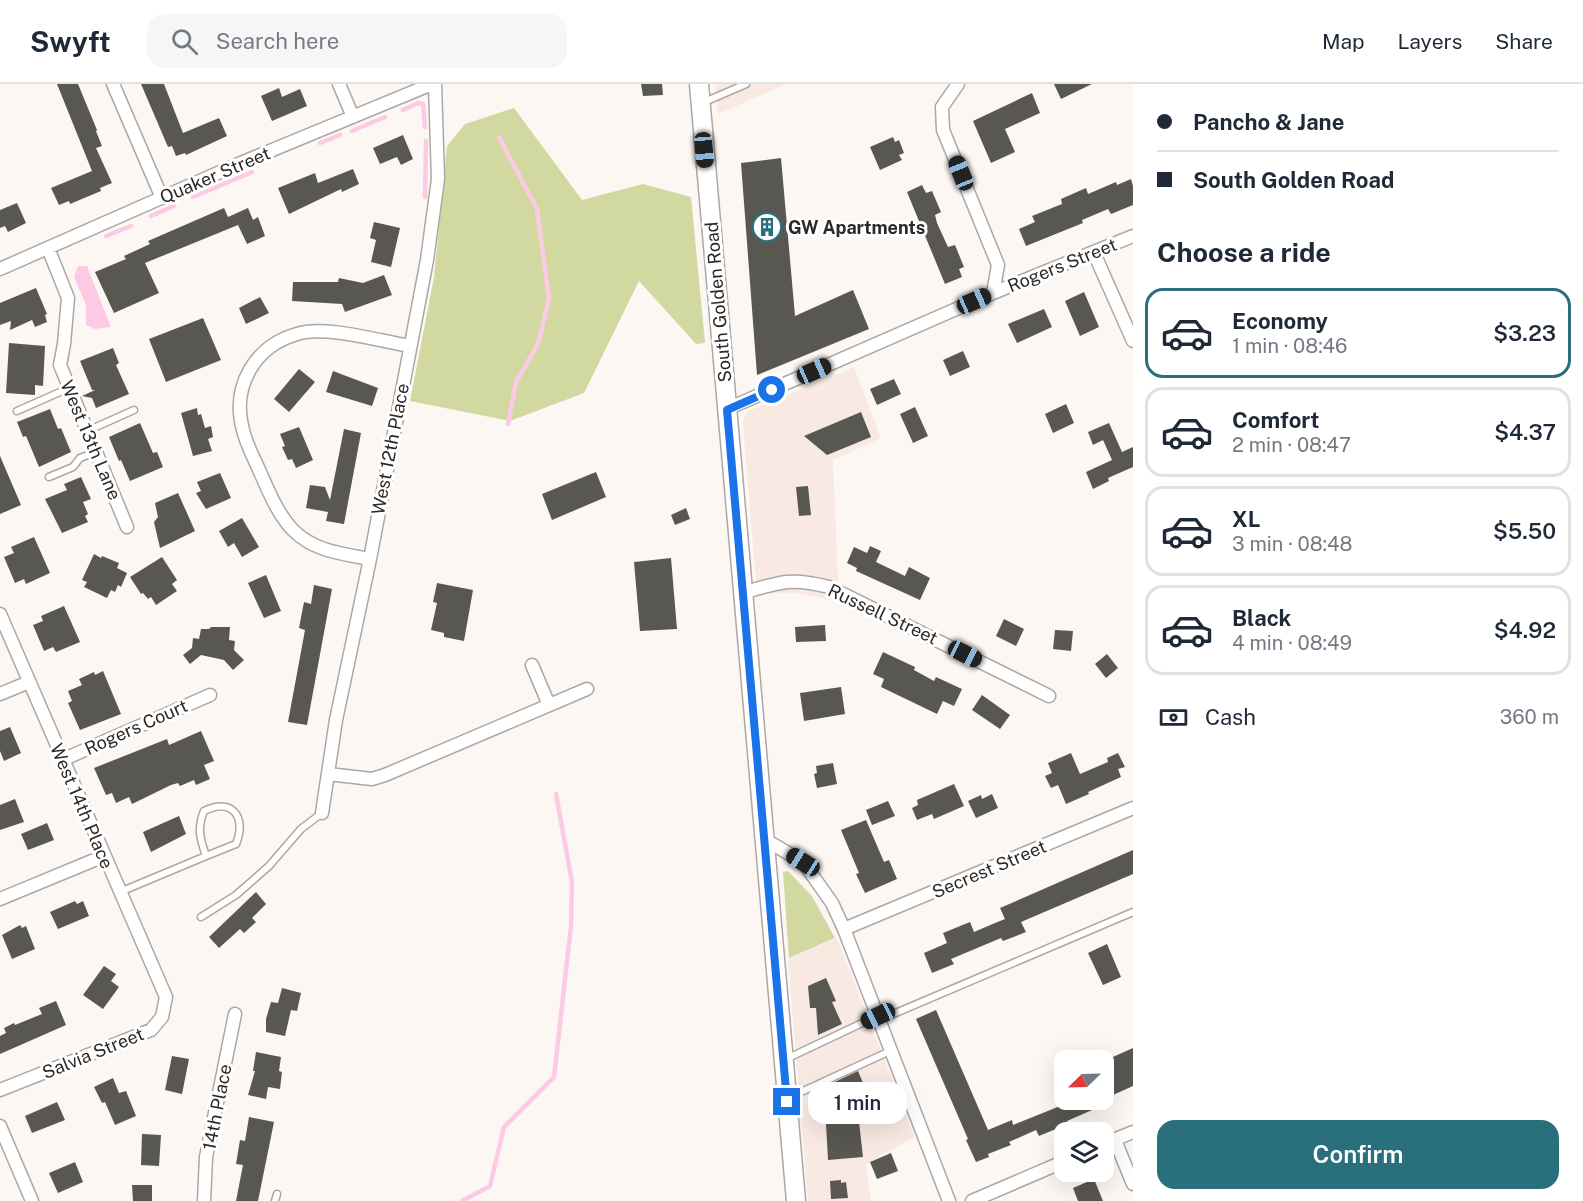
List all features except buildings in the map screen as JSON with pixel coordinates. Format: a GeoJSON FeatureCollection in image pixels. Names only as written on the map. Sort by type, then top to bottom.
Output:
{"type":"FeatureCollection","features":[{"type":"Feature","properties":{"kind":"main road","name":"South Golden Road"},"geometry":{"type":"LineString","coordinates":[[699,84],[796,1201]]}},
{"type":"Feature","properties":{"kind":"street"},"geometry":{"type":"LineString","coordinates":[[114,84],[162,198]]}},
{"type":"Feature","properties":{"kind":"street"},"geometry":{"type":"LineString","coordinates":[[339,84],[353,117]]}},
{"type":"Feature","properties":{"kind":"street","name":"Quaker Street"},"geometry":{"type":"LineString","coordinates":[[0,269],[433,84]]}},
{"type":"Feature","properties":{"kind":"street","name":"West 12th Place"},"geometry":{"type":"LineString","coordinates":[[322,813],[336,720],[370,559],[427,260],[438,179],[433,84]]}},
{"type":"Feature","properties":{"kind":"street"},"geometry":{"type":"LineString","coordinates":[[958,84],[942,107],[943,130],[998,265],[993,292]]}},
{"type":"Feature","properties":{"kind":"street","name":"Rogers Street"},"geometry":{"type":"LineString","coordinates":[[727,410],[993,292],[1133,236]]}},
{"type":"Feature","properties":{"kind":"street","name":"West 13th Lane"},"geometry":{"type":"LineString","coordinates":[[48,248],[68,298],[60,365],[127,527]]}},
{"type":"Feature","properties":{"kind":"street"},"geometry":{"type":"LineString","coordinates":[[1094,253],[1133,341]]}},
{"type":"Feature","properties":{"kind":"street"},"geometry":{"type":"LineString","coordinates":[[370,559],[325,550],[294,531],[273,502],[243,431],[240,399],[244,381],[252,365],[263,352],[274,343],[299,333],[322,331],[410,346]]}},
{"type":"Feature","properties":{"kind":"street","name":"Russell Street"},"geometry":{"type":"LineString","coordinates":[[742,593],[795,580],[829,587],[1049,696]]}},
{"type":"Feature","properties":{"kind":"street","name":"West 14th Place"},"geometry":{"type":"LineString","coordinates":[[0,614],[166,997]]}},
{"type":"Feature","properties":{"kind":"street"},"geometry":{"type":"LineString","coordinates":[[532,665],[549,705]]}},
{"type":"Feature","properties":{"kind":"street"},"geometry":{"type":"LineString","coordinates":[[0,694],[29,682]]}},
{"type":"Feature","properties":{"kind":"street"},"geometry":{"type":"LineString","coordinates":[[328,774],[372,779],[385,776],[587,689]]}},
{"type":"Feature","properties":{"kind":"street","name":"Rogers Court"},"geometry":{"type":"LineString","coordinates":[[62,760],[210,695]]}},
{"type":"Feature","properties":{"kind":"street","name":"Secrest Street"},"geometry":{"type":"LineString","coordinates":[[844,929],[1133,808]]}},
{"type":"Feature","properties":{"kind":"street"},"geometry":{"type":"LineString","coordinates":[[764,839],[803,862],[832,903],[949,1201]]}},
{"type":"Feature","properties":{"kind":"street"},"geometry":{"type":"LineString","coordinates":[[0,899],[104,856]]}},
{"type":"Feature","properties":{"kind":"street","name":"Salvia Street"},"geometry":{"type":"LineString","coordinates":[[0,1090],[151,1030],[162,1017],[166,997]]}},
{"type":"Feature","properties":{"kind":"street","name":"14th Place"},"geometry":{"type":"LineString","coordinates":[[204,1201],[206,1157],[235,1014]]}},
{"type":"Feature","properties":{"kind":"street"},"geometry":{"type":"LineString","coordinates":[[0,1126],[32,1201]]}},
{"type":"Feature","properties":{"kind":"street"},"geometry":{"type":"LineString","coordinates":[[1114,1140],[1133,1132]]}},
{"type":"Feature","properties":{"kind":"street"},"geometry":{"type":"LineString","coordinates":[[1114,1151],[1133,1184]]}},
{"type":"Feature","properties":{"kind":"street"},"geometry":{"type":"LineString","coordinates":[[972,1201],[1054,1166]]}},
{"type":"Feature","properties":{"kind":"lane"},"geometry":{"type":"LineString","coordinates":[[700,103],[746,84]]}},
{"type":"Feature","properties":{"kind":"lane"},"geometry":{"type":"LineString","coordinates":[[17,411],[69,388]]}},
{"type":"Feature","properties":{"kind":"lane"},"geometry":{"type":"LineString","coordinates":[[87,431],[134,410]]}},
{"type":"Feature","properties":{"kind":"lane"},"geometry":{"type":"LineString","coordinates":[[49,477],[73,467],[80,458],[96,452]]}},
{"type":"Feature","properties":{"kind":"lane"},"geometry":{"type":"LineString","coordinates":[[119,892],[236,844],[240,834],[240,822],[236,813],[230,808],[214,806],[204,811],[200,822],[199,838],[206,856]]}},
{"type":"Feature","properties":{"kind":"lane"},"geometry":{"type":"LineString","coordinates":[[201,917],[236,896],[269,866],[301,829],[322,813]]}},
{"type":"Feature","properties":{"kind":"lane"},"geometry":{"type":"LineString","coordinates":[[891,1015],[1133,912]]}},
{"type":"Feature","properties":{"kind":"lane"},"geometry":{"type":"LineString","coordinates":[[783,1060],[878,1016]]}},
{"type":"Feature","properties":{"kind":"lane"},"geometry":{"type":"LineString","coordinates":[[787,1102],[891,1050]]}},
{"type":"Feature","properties":{"kind":"lane"},"geometry":{"type":"LineString","coordinates":[[275,1201],[277,1194]]}},
{"type":"Feature","properties":{"kind":"shaded area"},"geometry":{"type":"Polygon","coordinates":[[[715,84],[786,84],[718,114],[715,84]]]}},
{"type":"Feature","properties":{"kind":"shaded area"},"geometry":{"type":"Polygon","coordinates":[[[78,266],[87,266],[111,327],[95,329],[86,325],[86,305],[74,277],[78,266]]]}},
{"type":"Feature","properties":{"kind":"shaded area"},"geometry":{"type":"Polygon","coordinates":[[[854,367],[881,438],[833,460],[839,602],[798,593],[757,594],[744,416],[749,411],[854,367]]]}},
{"type":"Feature","properties":{"kind":"shaded area"},"geometry":{"type":"Polygon","coordinates":[[[837,938],[915,1137],[866,1164],[871,1201],[808,1201],[788,959],[837,938]]]}},
{"type":"Feature","properties":{"kind":"green space"},"geometry":{"type":"Polygon","coordinates":[[[514,108],[582,200],[643,184],[691,197],[705,343],[696,344],[639,281],[584,393],[510,421],[410,401],[434,277],[447,146],[465,124],[514,108]]]}},
{"type":"Feature","properties":{"kind":"green space"},"geometry":{"type":"Polygon","coordinates":[[[788,871],[812,896],[835,938],[789,958],[783,872],[788,871]]]}},
{"type":"Feature","properties":{"kind":"waterway"},"geometry":{"type":"LineString","coordinates":[[403,110],[418,103],[423,104],[425,127]]}},
{"type":"Feature","properties":{"kind":"waterway"},"geometry":{"type":"LineString","coordinates":[[352,131],[385,117]]}},
{"type":"Feature","properties":{"kind":"waterway"},"geometry":{"type":"LineString","coordinates":[[320,143],[340,135]]}},
{"type":"Feature","properties":{"kind":"waterway"},"geometry":{"type":"LineString","coordinates":[[499,137],[537,209],[549,298],[538,344],[516,382],[508,424]]}},
{"type":"Feature","properties":{"kind":"waterway"},"geometry":{"type":"LineString","coordinates":[[425,197],[426,141]]}},
{"type":"Feature","properties":{"kind":"waterway"},"geometry":{"type":"LineString","coordinates":[[193,197],[252,172]]}},
{"type":"Feature","properties":{"kind":"waterway"},"geometry":{"type":"LineString","coordinates":[[151,216],[174,206]]}},
{"type":"Feature","properties":{"kind":"waterway"},"geometry":{"type":"LineString","coordinates":[[106,236],[131,226]]}},
{"type":"Feature","properties":{"kind":"waterway"},"geometry":{"type":"LineString","coordinates":[[462,1201],[490,1186],[504,1127],[554,1077],[571,926],[572,882],[556,794]]}},
{"type":"Feature","properties":{"kind":"place","name":"GW Apartments"},"geometry":{"type":"Point","coordinates":[767,227]}},
{"type":"Feature","properties":{"kind":"route"},"geometry":{"type":"LineString","coordinates":[[772,390],[727,410],[787,1102]]}}]}
